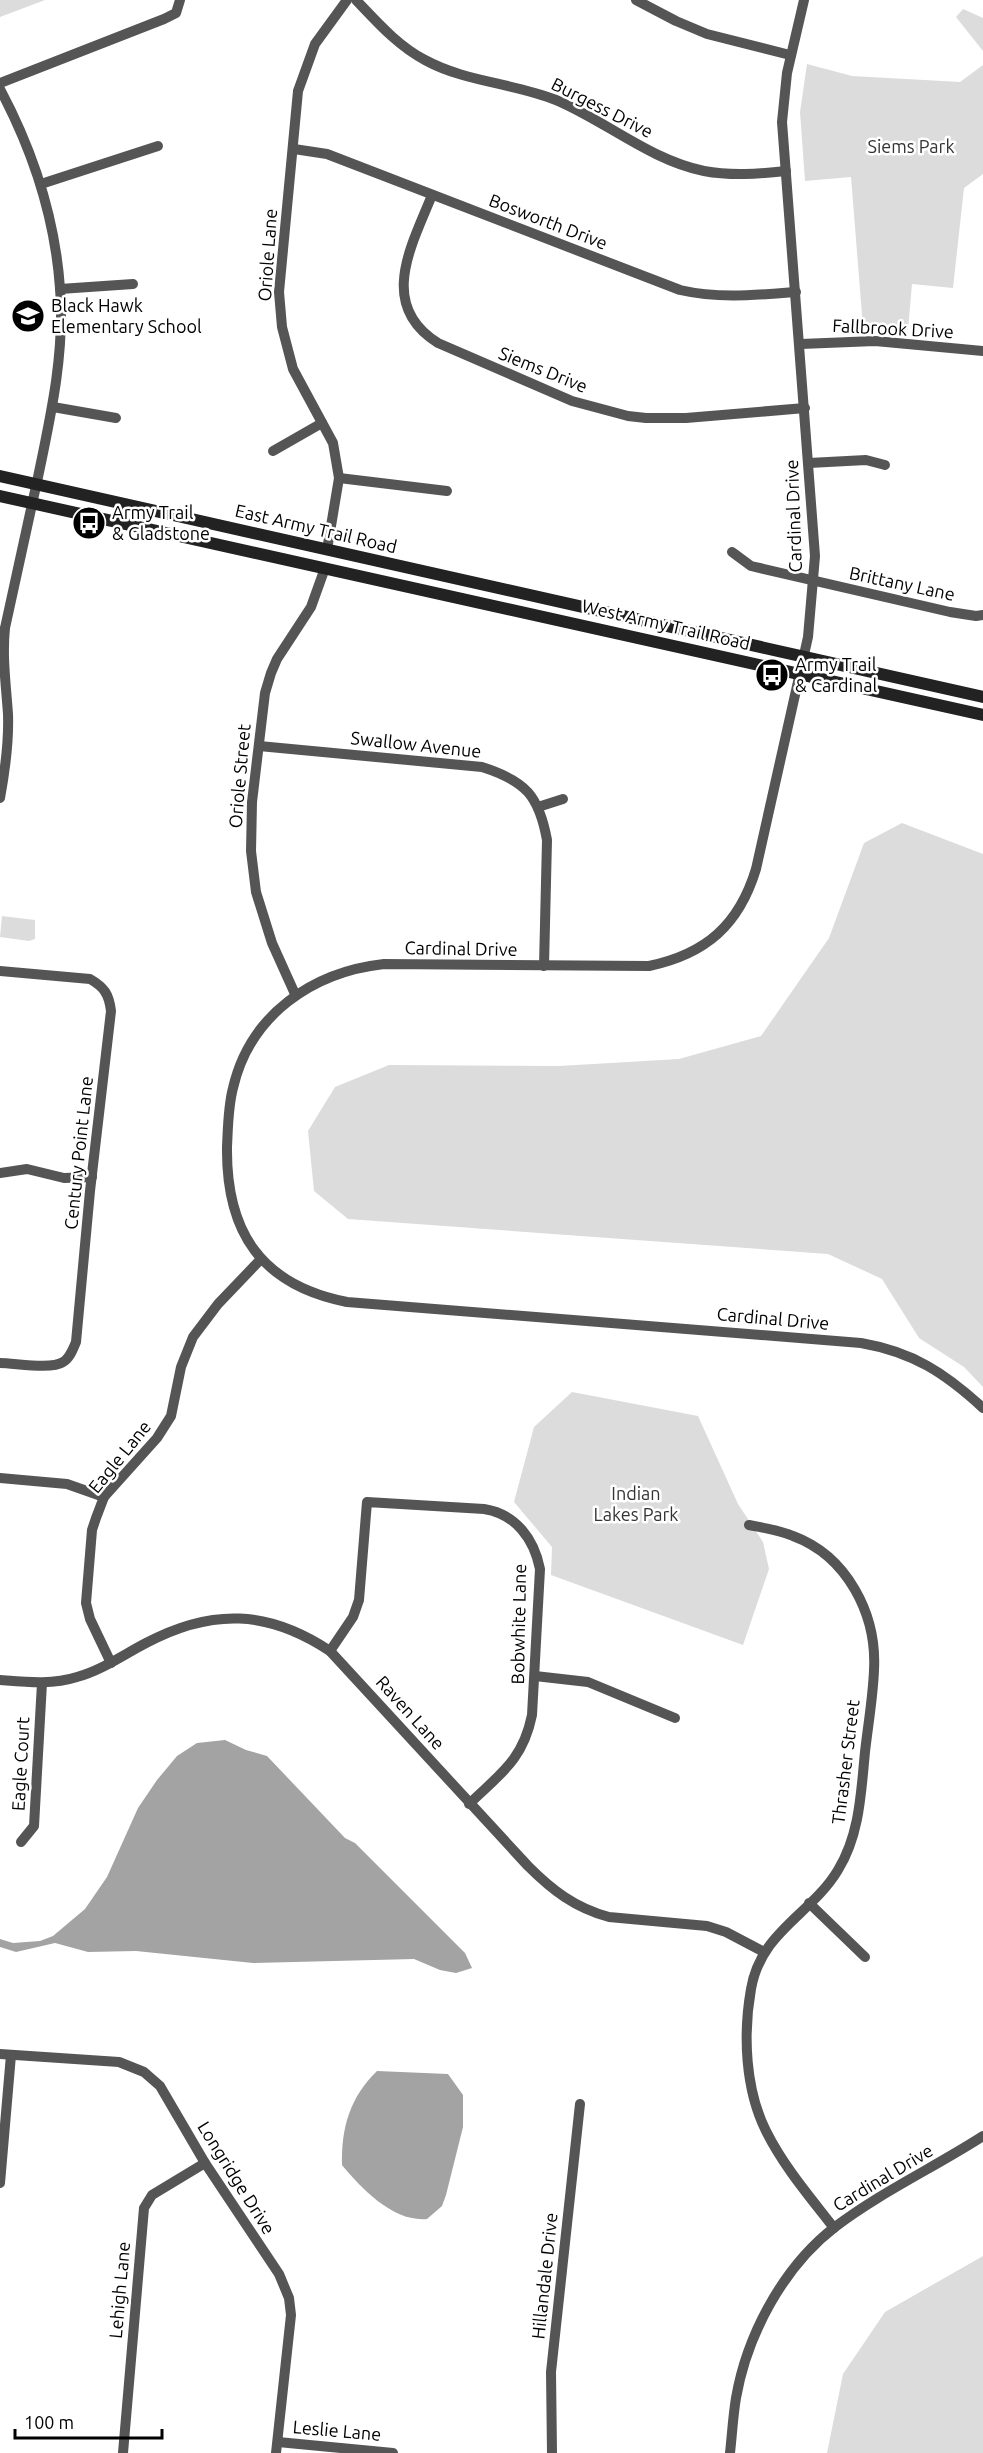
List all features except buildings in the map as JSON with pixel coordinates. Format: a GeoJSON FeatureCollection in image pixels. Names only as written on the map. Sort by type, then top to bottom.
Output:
{"type":"FeatureCollection","features":[{"type":"Feature","properties":{"kind":"main road","name":"East Army Trail Road"},"geometry":{"type":"LineString","coordinates":[[0,476],[518,593]]}},
{"type":"Feature","properties":{"kind":"main road","name":"East Army Trail Road"},"geometry":{"type":"LineString","coordinates":[[0,496],[516,611]]}},
{"type":"Feature","properties":{"kind":"main road","name":"West Army Trail Road"},"geometry":{"type":"LineString","coordinates":[[518,593],[983,697]]}},
{"type":"Feature","properties":{"kind":"main road","name":"West Army Trail Road"},"geometry":{"type":"LineString","coordinates":[[516,611],[983,715]]}},
{"type":"Feature","properties":{"kind":"street"},"geometry":{"type":"LineString","coordinates":[[0,82],[164,19],[176,13],[180,0]]}},
{"type":"Feature","properties":{"kind":"street","name":"Oriole Lane"},"geometry":{"type":"LineString","coordinates":[[327,550],[339,478],[333,443],[293,369],[282,327],[280,272],[298,91],[315,44],[347,0]]}},
{"type":"Feature","properties":{"kind":"street","name":"Burgess Drive"},"geometry":{"type":"LineString","coordinates":[[356,0],[388,33],[426,61],[562,103],[659,156],[696,169],[720,173],[749,174],[786,171]]}},
{"type":"Feature","properties":{"kind":"street"},"geometry":{"type":"LineString","coordinates":[[636,0],[707,34],[790,55]]}},
{"type":"Feature","properties":{"kind":"street","name":"Cardinal Drive"},"geometry":{"type":"LineString","coordinates":[[804,0],[790,55],[783,104],[786,171],[809,463],[815,556],[814,580],[804,657],[751,885],[734,917],[714,940],[678,959],[649,966],[369,966],[326,978],[295,994],[272,1016],[252,1042],[240,1067],[229,1108],[227,1173],[229,1192],[240,1227],[261,1259],[299,1288],[324,1297],[347,1302],[838,1340],[876,1345],[913,1357],[931,1366],[956,1383],[983,1408]]}},
{"type":"Feature","properties":{"kind":"street"},"geometry":{"type":"LineString","coordinates":[[0,89],[21,131],[41,184],[51,229],[60,289],[60,346],[53,407],[4,637],[2,655],[8,716],[3,741],[0,798]]}},
{"type":"Feature","properties":{"kind":"street"},"geometry":{"type":"LineString","coordinates":[[41,184],[158,146]]}},
{"type":"Feature","properties":{"kind":"street","name":"Bosworth Drive"},"geometry":{"type":"LineString","coordinates":[[294,149],[327,154],[680,290],[700,295],[723,296],[796,292]]}},
{"type":"Feature","properties":{"kind":"street","name":"Siems Drive"},"geometry":{"type":"LineString","coordinates":[[432,195],[406,261],[403,285],[407,306],[414,322],[427,336],[438,343],[572,401],[628,416],[675,418],[805,408]]}},
{"type":"Feature","properties":{"kind":"street"},"geometry":{"type":"LineString","coordinates":[[60,289],[133,284]]}},
{"type":"Feature","properties":{"kind":"street","name":"Fallbrook Drive"},"geometry":{"type":"LineString","coordinates":[[801,344],[875,341],[983,351]]}},
{"type":"Feature","properties":{"kind":"street"},"geometry":{"type":"LineString","coordinates":[[53,407],[116,418]]}},
{"type":"Feature","properties":{"kind":"street"},"geometry":{"type":"LineString","coordinates":[[273,451],[322,423]]}},
{"type":"Feature","properties":{"kind":"street"},"geometry":{"type":"LineString","coordinates":[[809,463],[866,460],[885,465]]}},
{"type":"Feature","properties":{"kind":"street"},"geometry":{"type":"LineString","coordinates":[[339,478],[447,491]]}},
{"type":"Feature","properties":{"kind":"street","name":"Brittany Lane"},"geometry":{"type":"LineString","coordinates":[[732,552],[751,566],[950,612],[983,615]]}},
{"type":"Feature","properties":{"kind":"street","name":"Oriole Street"},"geometry":{"type":"LineString","coordinates":[[295,994],[272,943],[256,892],[251,851],[251,826],[265,693],[277,659],[311,607],[325,568]]}},
{"type":"Feature","properties":{"kind":"street","name":"Swallow Avenue"},"geometry":{"type":"LineString","coordinates":[[259,746],[482,767],[511,778],[534,797],[547,840],[544,966]]}},
{"type":"Feature","properties":{"kind":"street"},"geometry":{"type":"LineString","coordinates":[[538,807],[563,799]]}},
{"type":"Feature","properties":{"kind":"street","name":"Century Point Lane"},"geometry":{"type":"LineString","coordinates":[[0,971],[90,979],[103,986],[110,997],[111,1011],[76,1342],[71,1353],[62,1363],[49,1365],[0,1362]]}},
{"type":"Feature","properties":{"kind":"street"},"geometry":{"type":"LineString","coordinates":[[0,1173],[27,1169],[64,1178],[92,1177]]}},
{"type":"Feature","properties":{"kind":"street","name":"Eagle Lane"},"geometry":{"type":"LineString","coordinates":[[111,1663],[90,1619],[86,1603],[93,1530],[104,1497],[165,1427],[174,1407],[186,1352],[203,1322],[261,1259]]}},
{"type":"Feature","properties":{"kind":"street"},"geometry":{"type":"LineString","coordinates":[[0,1478],[67,1484],[104,1497]]}},
{"type":"Feature","properties":{"kind":"street","name":"Bobwhite Lane"},"geometry":{"type":"LineString","coordinates":[[330,1651],[353,1617],[359,1600],[367,1502],[484,1509],[502,1514],[519,1526],[537,1552],[540,1569],[532,1715],[521,1750],[513,1762],[469,1804]]}},
{"type":"Feature","properties":{"kind":"street","name":"Thrasher Street"},"geometry":{"type":"LineString","coordinates":[[749,1525],[795,1536],[823,1554],[847,1576],[861,1601],[873,1644],[874,1670],[855,1828],[838,1870],[764,1952],[752,1988],[748,2013],[749,2068],[753,2094],[765,2130],[779,2154],[834,2228]]}},
{"type":"Feature","properties":{"kind":"street","name":"Raven Lane"},"geometry":{"type":"LineString","coordinates":[[0,1680],[42,1683],[69,1680],[111,1663],[169,1631],[191,1623],[222,1618],[269,1622],[292,1629],[330,1651],[469,1804],[546,1884],[575,1905],[595,1914],[624,1920],[707,1926],[726,1932],[764,1952]]}},
{"type":"Feature","properties":{"kind":"street"},"geometry":{"type":"LineString","coordinates":[[535,1677],[569,1678],[588,1682],[675,1718]]}},
{"type":"Feature","properties":{"kind":"street","name":"Eagle Court"},"geometry":{"type":"LineString","coordinates":[[21,1842],[34,1826],[42,1683]]}},
{"type":"Feature","properties":{"kind":"street"},"geometry":{"type":"LineString","coordinates":[[809,1903],[865,1957]]}},
{"type":"Feature","properties":{"kind":"street"},"geometry":{"type":"LineString","coordinates":[[0,2183],[5,2054]]}},
{"type":"Feature","properties":{"kind":"street","name":"Longridge Drive"},"geometry":{"type":"LineString","coordinates":[[5,2054],[119,2062],[135,2067],[160,2086],[205,2163],[279,2274],[289,2298],[291,2315],[277,2448]]}},
{"type":"Feature","properties":{"kind":"street","name":"Hillandale Drive"},"geometry":{"type":"LineString","coordinates":[[552,2453],[551,2372],[580,2104]]}},
{"type":"Feature","properties":{"kind":"street","name":"Cardinal Drive"},"geometry":{"type":"LineString","coordinates":[[730,2453],[736,2398],[745,2363],[758,2329],[786,2280],[834,2228],[868,2204],[983,2136]]}},
{"type":"Feature","properties":{"kind":"street","name":"Lehigh Lane"},"geometry":{"type":"LineString","coordinates":[[123,2453],[144,2208],[153,2195],[205,2163]]}},
{"type":"Feature","properties":{"kind":"street","name":"Leslie Lane"},"geometry":{"type":"LineString","coordinates":[[277,2448],[393,2453]]}},
{"type":"Feature","properties":{"kind":"green space"},"geometry":{"type":"Polygon","coordinates":[[[0,0],[45,0],[0,17],[0,0]]]}},
{"type":"Feature","properties":{"kind":"green space"},"geometry":{"type":"Polygon","coordinates":[[[963,9],[983,18],[983,51],[956,17],[963,9]]]}},
{"type":"Feature","properties":{"kind":"green space","name":"Siems Park"},"geometry":{"type":"Polygon","coordinates":[[[807,64],[852,76],[960,82],[983,65],[983,174],[964,188],[953,288],[912,284],[908,330],[863,327],[851,177],[805,181],[800,112],[807,64]]]}},
{"type":"Feature","properties":{"kind":"green space"},"geometry":{"type":"Polygon","coordinates":[[[902,823],[983,854],[983,1387],[964,1367],[919,1338],[882,1279],[828,1254],[348,1219],[314,1191],[308,1131],[335,1087],[389,1065],[559,1066],[679,1059],[761,1036],[829,938],[864,843],[902,823]]]}},
{"type":"Feature","properties":{"kind":"green space"},"geometry":{"type":"Polygon","coordinates":[[[2,916],[35,920],[35,939],[29,941],[0,937],[2,916]]]}},
{"type":"Feature","properties":{"kind":"green space","name":"Indian Lakes Park"},"geometry":{"type":"Polygon","coordinates":[[[572,1392],[698,1416],[738,1504],[763,1542],[769,1569],[743,1645],[551,1575],[552,1547],[514,1502],[534,1427],[572,1392]]]}},
{"type":"Feature","properties":{"kind":"green space"},"geometry":{"type":"Polygon","coordinates":[[[983,2256],[983,2453],[827,2453],[843,2374],[885,2312],[983,2256]]]}},
{"type":"Feature","properties":{"kind":"shaded area"},"geometry":{"type":"Polygon","coordinates":[[[225,1740],[246,1750],[267,1756],[345,1838],[355,1843],[465,1953],[472,1968],[456,1973],[440,1970],[414,1959],[253,1963],[136,1951],[88,1952],[55,1943],[16,1952],[0,1947],[0,1939],[13,1943],[40,1941],[53,1936],[85,1909],[107,1877],[138,1808],[157,1780],[177,1756],[197,1743],[225,1740]]]}},
{"type":"Feature","properties":{"kind":"shaded area"},"geometry":{"type":"Polygon","coordinates":[[[377,2071],[448,2074],[463,2095],[463,2127],[446,2195],[442,2206],[427,2219],[414,2219],[390,2210],[359,2184],[342,2165],[343,2138],[349,2114],[360,2091],[377,2071]]]}},
{"type":"Feature","properties":{"kind":"place","name":"Black Hawk Elementary School"},"geometry":{"type":"Point","coordinates":[28,316]}},
{"type":"Feature","properties":{"kind":"place","name":"Army Trail & Gladstone"},"geometry":{"type":"Point","coordinates":[89,523]}},
{"type":"Feature","properties":{"kind":"place","name":"Army Trail & Cardinal"},"geometry":{"type":"Point","coordinates":[772,675]}}]}
